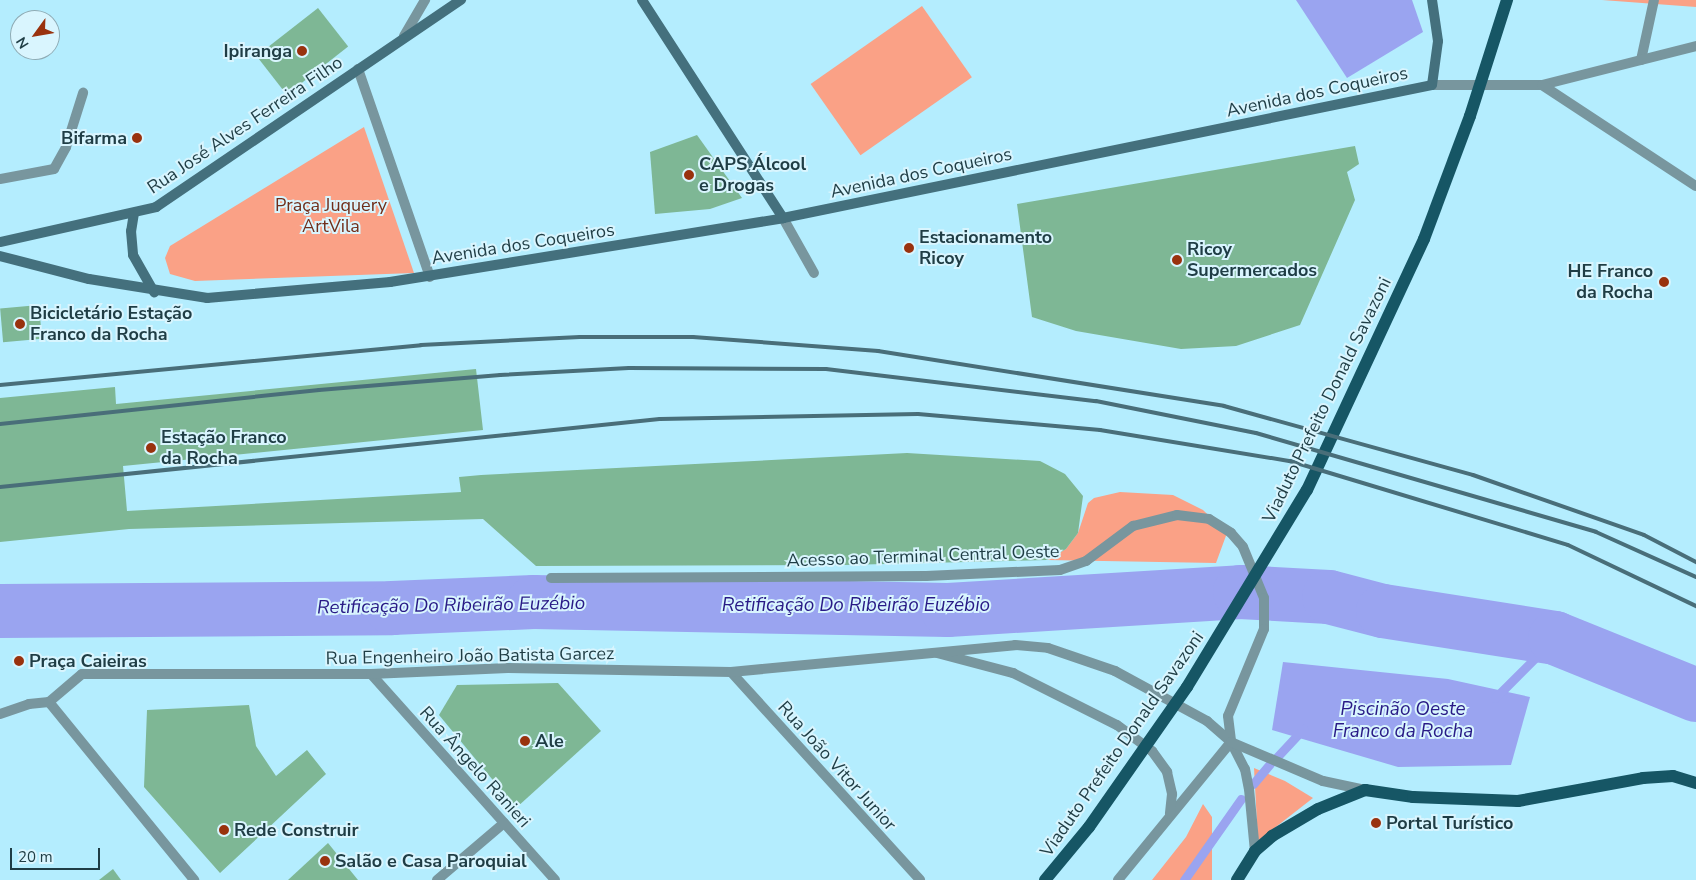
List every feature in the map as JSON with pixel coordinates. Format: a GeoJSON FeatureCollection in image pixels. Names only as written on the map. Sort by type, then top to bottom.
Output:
{"type":"FeatureCollection","features":[{"type":"Feature","properties":{"kind":"main road","name":"Rua José Alves Ferreira Filho"},"geometry":{"type":"LineString","coordinates":[[0,242],[156,207],[182,191],[271,126],[404,36],[461,0]]}},
{"type":"Feature","properties":{"kind":"main road"},"geometry":{"type":"LineString","coordinates":[[642,0],[783,218]]}},
{"type":"Feature","properties":{"kind":"main road"},"geometry":{"type":"LineString","coordinates":[[1432,0],[1438,41],[1432,85]]}},
{"type":"Feature","properties":{"kind":"main road","name":"Viaduto Prefeito Donald Savazoni"},"geometry":{"type":"LineString","coordinates":[[1046,880],[1088,827],[1187,687],[1307,490],[1424,239],[1470,116],[1507,0]]}},
{"type":"Feature","properties":{"kind":"main road","name":"Avenida dos Coqueiros"},"geometry":{"type":"LineString","coordinates":[[0,256],[154,292],[207,298],[250,296],[430,276],[783,218],[1432,85]]}},
{"type":"Feature","properties":{"kind":"main road"},"geometry":{"type":"LineString","coordinates":[[134,213],[131,230],[133,255],[154,292]]}},
{"type":"Feature","properties":{"kind":"main road"},"geometry":{"type":"LineString","coordinates":[[1237,880],[1255,851],[1272,836],[1318,809],[1365,790],[1413,797],[1518,801],[1643,778],[1673,776],[1696,783]]}},
{"type":"Feature","properties":{"kind":"street"},"geometry":{"type":"LineString","coordinates":[[404,36],[425,0]]}},
{"type":"Feature","properties":{"kind":"street"},"geometry":{"type":"LineString","coordinates":[[1641,60],[1654,0]]}},
{"type":"Feature","properties":{"kind":"street","name":"Avenida dos Coqueiros"},"geometry":{"type":"LineString","coordinates":[[1432,85],[1542,85],[1696,46]]}},
{"type":"Feature","properties":{"kind":"street"},"geometry":{"type":"LineString","coordinates":[[358,68],[430,276]]}},
{"type":"Feature","properties":{"kind":"street"},"geometry":{"type":"LineString","coordinates":[[1542,85],[1696,186]]}},
{"type":"Feature","properties":{"kind":"street"},"geometry":{"type":"LineString","coordinates":[[0,179],[54,169],[66,147],[83,93]]}},
{"type":"Feature","properties":{"kind":"street"},"geometry":{"type":"LineString","coordinates":[[783,218],[814,273]]}},
{"type":"Feature","properties":{"kind":"street","name":"Acesso ao Terminal Central Oeste"},"geometry":{"type":"LineString","coordinates":[[551,578],[926,576],[1060,570],[1086,561],[1133,526],[1177,515],[1209,519],[1231,533],[1243,547],[1254,568],[1264,598],[1264,629],[1228,716],[1231,742]]}},
{"type":"Feature","properties":{"kind":"street","name":"Rua Engenheiro João Batista Garcez"},"geometry":{"type":"LineString","coordinates":[[49,702],[82,674],[371,674],[508,668],[731,672],[998,644],[1048,648],[1075,655],[1115,671],[1159,694],[1207,721],[1231,742],[1323,781],[1365,790]]}},
{"type":"Feature","properties":{"kind":"street","name":"Rua Engenheiro João Batista Garcez"},"geometry":{"type":"LineString","coordinates":[[930,651],[1013,673],[1117,725],[1152,751],[1167,772],[1172,794],[1170,814]]}},
{"type":"Feature","properties":{"kind":"street","name":"Rua João Vitor Junior"},"geometry":{"type":"LineString","coordinates":[[731,672],[920,880]]}},
{"type":"Feature","properties":{"kind":"street","name":"Rua Ângelo Ranieri"},"geometry":{"type":"LineString","coordinates":[[371,674],[555,880]]}},
{"type":"Feature","properties":{"kind":"street"},"geometry":{"type":"LineString","coordinates":[[0,714],[29,704],[49,702],[194,880]]}},
{"type":"Feature","properties":{"kind":"street"},"geometry":{"type":"LineString","coordinates":[[1118,880],[1170,814],[1218,762],[1231,742],[1245,769],[1255,851]]}},
{"type":"Feature","properties":{"kind":"street"},"geometry":{"type":"LineString","coordinates":[[437,880],[504,823]]}},
{"type":"Feature","properties":{"kind":"green space"},"geometry":{"type":"Polygon","coordinates":[[[1602,0],[1696,0],[1696,7],[1602,0]]]}},
{"type":"Feature","properties":{"kind":"green space"},"geometry":{"type":"Polygon","coordinates":[[[922,6],[972,77],[860,155],[811,84],[922,6]]]}},
{"type":"Feature","properties":{"kind":"green space","name":"Praça Juquery ArtVila"},"geometry":{"type":"Polygon","coordinates":[[[364,127],[414,273],[195,281],[170,274],[165,258],[170,246],[364,127]]]}},
{"type":"Feature","properties":{"kind":"green space"},"geometry":{"type":"Polygon","coordinates":[[[1120,492],[1173,495],[1203,510],[1227,533],[1216,563],[1047,560],[1066,549],[1078,533],[1088,503],[1094,498],[1120,492]]]}},
{"type":"Feature","properties":{"kind":"green space"},"geometry":{"type":"Polygon","coordinates":[[[1254,768],[1285,781],[1313,798],[1258,841],[1254,768]]]}},
{"type":"Feature","properties":{"kind":"green space"},"geometry":{"type":"Polygon","coordinates":[[[1203,804],[1212,817],[1212,880],[1152,880],[1186,837],[1203,804]]]}},
{"type":"Feature","properties":{"kind":"water"},"geometry":{"type":"Polygon","coordinates":[[[1296,0],[1412,0],[1423,32],[1347,78],[1296,0]]]}},
{"type":"Feature","properties":{"kind":"water","name":"Piscinão Oeste Franco da Rocha"},"geometry":{"type":"Polygon","coordinates":[[[1283,662],[1448,679],[1530,697],[1511,765],[1398,767],[1272,730],[1283,662]]]}},
{"type":"Feature","properties":{"kind":"building","name":"Ipiranga"},"geometry":{"type":"Polygon","coordinates":[[[318,8],[348,47],[287,95],[257,56],[318,8]]]}},
{"type":"Feature","properties":{"kind":"building","name":"CAPS Álcool e Drogas"},"geometry":{"type":"Polygon","coordinates":[[[697,135],[742,198],[710,209],[655,214],[650,152],[697,135]]]}},
{"type":"Feature","properties":{"kind":"building","name":"Ricoy Supermercados"},"geometry":{"type":"Polygon","coordinates":[[[1355,146],[1359,164],[1347,172],[1355,200],[1300,325],[1236,346],[1181,349],[1076,331],[1032,317],[1017,204],[1355,146]]]}},
{"type":"Feature","properties":{"kind":"building","name":"Bicicletário Estação Franco da Rocha"},"geometry":{"type":"Polygon","coordinates":[[[39,305],[42,339],[3,342],[0,308],[39,305]]]}},
{"type":"Feature","properties":{"kind":"building"},"geometry":{"type":"Polygon","coordinates":[[[476,369],[483,430],[123,466],[127,511],[461,492],[459,477],[481,475],[907,453],[1040,461],[1065,474],[1083,496],[1078,533],[1066,549],[1047,560],[844,565],[536,566],[483,519],[129,529],[0,542],[0,398],[115,387],[116,404],[476,369]]]}},
{"type":"Feature","properties":{"kind":"building","name":"Ale"},"geometry":{"type":"Polygon","coordinates":[[[558,683],[601,731],[516,808],[439,715],[457,685],[558,683]]]}},
{"type":"Feature","properties":{"kind":"building","name":"Rede Construir"},"geometry":{"type":"Polygon","coordinates":[[[249,705],[256,746],[276,776],[307,750],[326,774],[220,873],[144,787],[147,710],[249,705]]]}},
{"type":"Feature","properties":{"kind":"building","name":"Salão e Casa Paroquial"},"geometry":{"type":"Polygon","coordinates":[[[328,843],[358,880],[288,880],[328,843]]]}},
{"type":"Feature","properties":{"kind":"building"},"geometry":{"type":"Polygon","coordinates":[[[113,869],[121,880],[99,880],[113,869]]]}},
{"type":"Feature","properties":{"kind":"waterway","name":"Retificação Do Ribeirão Euzébio"},"geometry":{"type":"LineString","coordinates":[[0,611],[392,608],[534,602],[948,610],[1240,592],[1329,597],[1383,611],[1555,638],[1696,695]]}},
{"type":"Feature","properties":{"kind":"waterway"},"geometry":{"type":"LineString","coordinates":[[1495,698],[1555,638]]}},
{"type":"Feature","properties":{"kind":"waterway"},"geometry":{"type":"LineString","coordinates":[[1276,758],[1303,729]]}},
{"type":"Feature","properties":{"kind":"waterway"},"geometry":{"type":"LineString","coordinates":[[1253,784],[1270,764]]}},
{"type":"Feature","properties":{"kind":"waterway"},"geometry":{"type":"LineString","coordinates":[[1184,880],[1241,799]]}},
{"type":"Feature","properties":{"kind":"railway"},"geometry":{"type":"LineString","coordinates":[[0,385],[421,345],[580,337],[693,337],[878,351],[1224,406],[1473,475],[1644,535],[1696,562]]}},
{"type":"Feature","properties":{"kind":"railway"},"geometry":{"type":"LineString","coordinates":[[0,424],[319,390],[500,375],[629,368],[826,369],[1096,401],[1256,433],[1596,532],[1696,577]]}},
{"type":"Feature","properties":{"kind":"railway"},"geometry":{"type":"LineString","coordinates":[[0,487],[660,419],[918,414],[1100,430],[1290,461],[1568,545],[1696,606]]}},
{"type":"Feature","properties":{"kind":"place","name":"Ipiranga"},"geometry":{"type":"Point","coordinates":[302,51]}},
{"type":"Feature","properties":{"kind":"place","name":"Bifarma"},"geometry":{"type":"Point","coordinates":[137,138]}},
{"type":"Feature","properties":{"kind":"place","name":"CAPS Álcool e Drogas"},"geometry":{"type":"Point","coordinates":[689,175]}},
{"type":"Feature","properties":{"kind":"place","name":"Estacionamento Ricoy"},"geometry":{"type":"Point","coordinates":[909,248]}},
{"type":"Feature","properties":{"kind":"place","name":"Ricoy Supermercados"},"geometry":{"type":"Point","coordinates":[1177,260]}},
{"type":"Feature","properties":{"kind":"place","name":"HE Franco da Rocha"},"geometry":{"type":"Point","coordinates":[1664,282]}},
{"type":"Feature","properties":{"kind":"place","name":"Bicicletário Estação Franco da Rocha"},"geometry":{"type":"Point","coordinates":[20,324]}},
{"type":"Feature","properties":{"kind":"place","name":"Estação Franco da Rocha"},"geometry":{"type":"Point","coordinates":[151,448]}},
{"type":"Feature","properties":{"kind":"place","name":"Praça Caieiras"},"geometry":{"type":"Point","coordinates":[19,661]}},
{"type":"Feature","properties":{"kind":"place","name":"Ale"},"geometry":{"type":"Point","coordinates":[525,741]}},
{"type":"Feature","properties":{"kind":"place","name":"Portal Turístico"},"geometry":{"type":"Point","coordinates":[1376,823]}},
{"type":"Feature","properties":{"kind":"place","name":"Rede Construir"},"geometry":{"type":"Point","coordinates":[224,830]}},
{"type":"Feature","properties":{"kind":"place","name":"Salão e Casa Paroquial"},"geometry":{"type":"Point","coordinates":[325,861]}}]}
